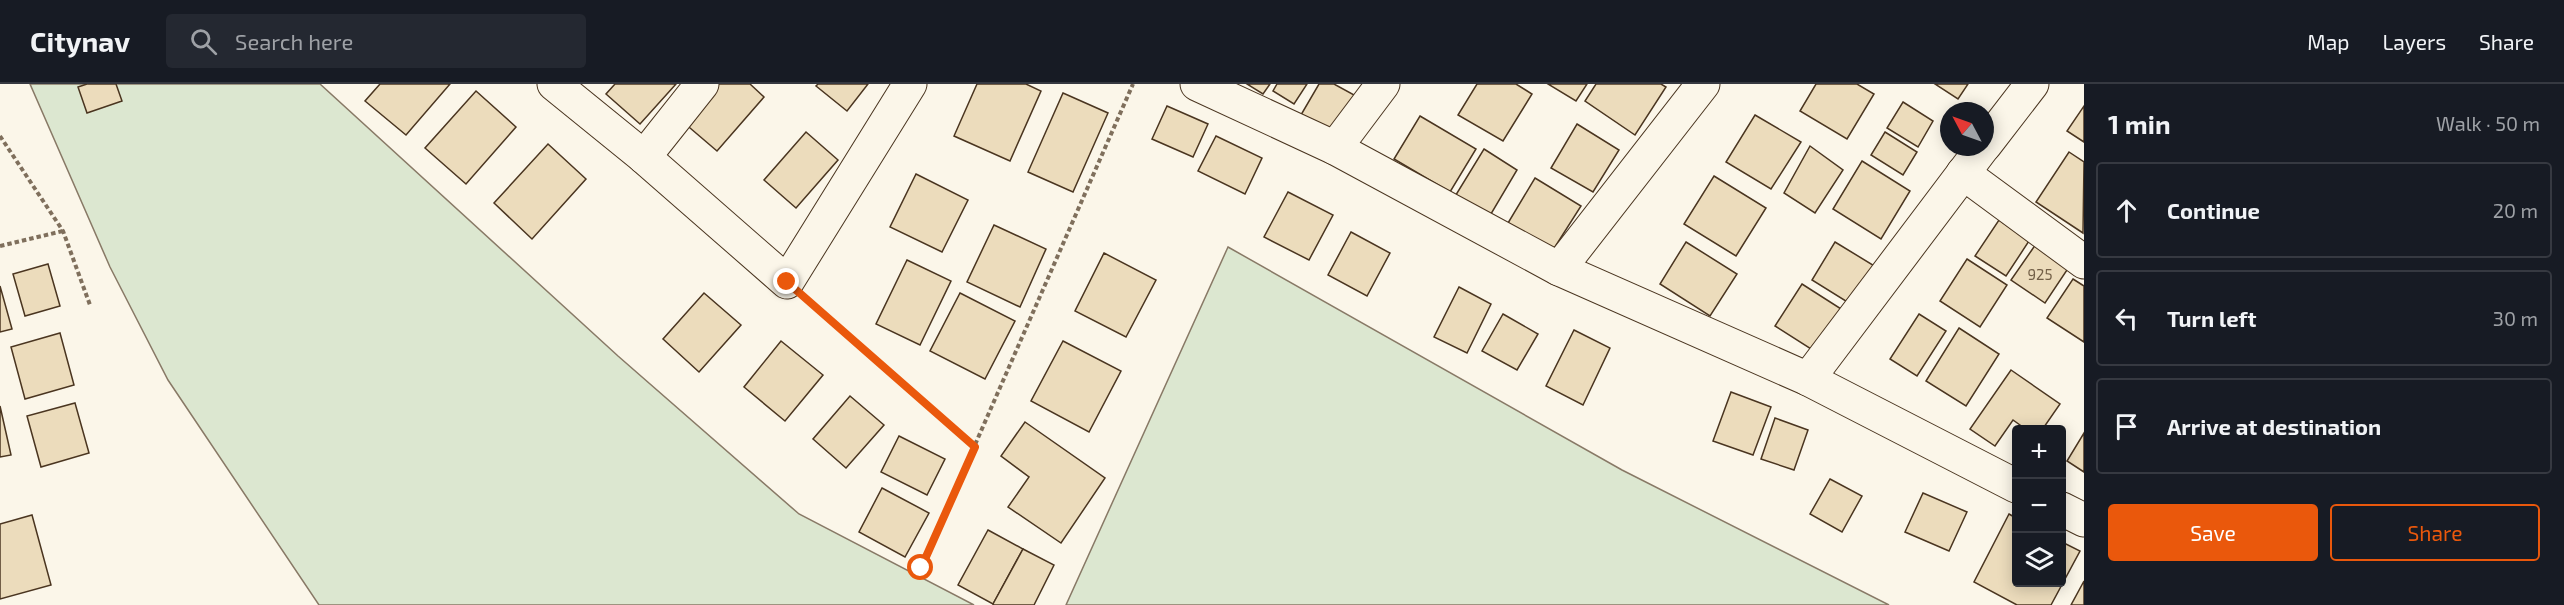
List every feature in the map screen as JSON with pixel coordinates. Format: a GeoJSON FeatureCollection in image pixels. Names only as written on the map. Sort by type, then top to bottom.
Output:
{"type":"FeatureCollection","features":[{"type":"Feature","properties":{"kind":"street"},"geometry":{"type":"LineString","coordinates":[[554,84],[644,158],[787,282],[910,84]]}},
{"type":"Feature","properties":{"kind":"street"},"geometry":{"type":"LineString","coordinates":[[644,158],[702,84]]}},
{"type":"Feature","properties":{"kind":"street"},"geometry":{"type":"LineString","coordinates":[[1197,84],[1335,148],[1559,268],[1808,380],[2012,484]]}},
{"type":"Feature","properties":{"kind":"street"},"geometry":{"type":"LineString","coordinates":[[1335,148],[1383,84]]}},
{"type":"Feature","properties":{"kind":"street"},"geometry":{"type":"LineString","coordinates":[[1559,268],[1703,84]]}},
{"type":"Feature","properties":{"kind":"street"},"geometry":{"type":"LineString","coordinates":[[1994,133],[2032,84]]}},
{"type":"Feature","properties":{"kind":"street"},"geometry":{"type":"LineString","coordinates":[[1808,380],[1976,156]]}},
{"type":"Feature","properties":{"kind":"street"},"geometry":{"type":"LineString","coordinates":[[1963,173],[2084,262]]}},
{"type":"Feature","properties":{"kind":"street"},"geometry":{"type":"LineString","coordinates":[[2066,511],[2084,520]]}},
{"type":"Feature","properties":{"kind":"path"},"geometry":{"type":"LineString","coordinates":[[921,568],[1133,84]]}},
{"type":"Feature","properties":{"kind":"path"},"geometry":{"type":"LineString","coordinates":[[0,136],[63,231],[90,305]]}},
{"type":"Feature","properties":{"kind":"path"},"geometry":{"type":"LineString","coordinates":[[0,246],[63,231]]}},
{"type":"Feature","properties":{"kind":"path"},"geometry":{"type":"LineString","coordinates":[[787,282],[975,447]]}},
{"type":"Feature","properties":{"kind":"green space"},"geometry":{"type":"Polygon","coordinates":[[[30,84],[320,84],[618,356],[799,514],[974,605],[319,605],[168,380],[110,267],[30,84]]]}},
{"type":"Feature","properties":{"kind":"green space"},"geometry":{"type":"Polygon","coordinates":[[[1228,247],[1622,470],[1889,605],[1066,605],[1228,247]]]}},
{"type":"Feature","properties":{"kind":"building"},"geometry":{"type":"Polygon","coordinates":[[[87,84],[116,84],[122,101],[87,113],[78,87],[87,84]]]}},
{"type":"Feature","properties":{"kind":"building"},"geometry":{"type":"Polygon","coordinates":[[[380,84],[450,84],[406,135],[365,101],[380,84]]]}},
{"type":"Feature","properties":{"kind":"building"},"geometry":{"type":"Polygon","coordinates":[[[615,84],[676,84],[640,124],[606,94],[615,84]]]}},
{"type":"Feature","properties":{"kind":"building"},"geometry":{"type":"Polygon","coordinates":[[[716,84],[750,84],[764,97],[717,151],[683,122],[716,84]]]}},
{"type":"Feature","properties":{"kind":"building"},"geometry":{"type":"Polygon","coordinates":[[[818,84],[868,84],[847,111],[816,86],[818,84]]]}},
{"type":"Feature","properties":{"kind":"building"},"geometry":{"type":"Polygon","coordinates":[[[977,84],[1026,84],[1041,91],[1010,161],[954,136],[977,84]]]}},
{"type":"Feature","properties":{"kind":"building"},"geometry":{"type":"Polygon","coordinates":[[[1247,84],[1270,84],[1263,94],[1247,84]]]}},
{"type":"Feature","properties":{"kind":"building"},"geometry":{"type":"Polygon","coordinates":[[[1277,84],[1307,84],[1294,104],[1273,91],[1277,84]]]}},
{"type":"Feature","properties":{"kind":"building"},"geometry":{"type":"Polygon","coordinates":[[[1319,84],[1334,84],[1356,96],[1332,139],[1298,120],[1319,84]]]}},
{"type":"Feature","properties":{"kind":"building"},"geometry":{"type":"Polygon","coordinates":[[[1477,84],[1516,84],[1532,94],[1503,141],[1458,115],[1477,84]]]}},
{"type":"Feature","properties":{"kind":"building"},"geometry":{"type":"Polygon","coordinates":[[[1548,84],[1587,84],[1576,101],[1548,84]]]}},
{"type":"Feature","properties":{"kind":"building"},"geometry":{"type":"Polygon","coordinates":[[[1596,84],[1661,84],[1666,87],[1635,135],[1585,101],[1596,84]]]}},
{"type":"Feature","properties":{"kind":"building"},"geometry":{"type":"Polygon","coordinates":[[[1816,84],[1857,84],[1874,94],[1847,139],[1800,111],[1816,84]]]}},
{"type":"Feature","properties":{"kind":"building"},"geometry":{"type":"Polygon","coordinates":[[[1935,84],[1968,84],[1958,99],[1935,84]]]}},
{"type":"Feature","properties":{"kind":"building"},"geometry":{"type":"Polygon","coordinates":[[[476,91],[516,127],[466,184],[425,148],[476,91]]]}},
{"type":"Feature","properties":{"kind":"building"},"geometry":{"type":"Polygon","coordinates":[[[1063,93],[1108,113],[1073,192],[1028,172],[1063,93]]]}},
{"type":"Feature","properties":{"kind":"building"},"geometry":{"type":"Polygon","coordinates":[[[1903,102],[1933,121],[1918,147],[1887,128],[1903,102]]]}},
{"type":"Feature","properties":{"kind":"building"},"geometry":{"type":"Polygon","coordinates":[[[1167,106],[1208,124],[1193,157],[1152,139],[1167,106]]]}},
{"type":"Feature","properties":{"kind":"building"},"geometry":{"type":"Polygon","coordinates":[[[2084,106],[2084,142],[2067,131],[2084,106]]]}},
{"type":"Feature","properties":{"kind":"building"},"geometry":{"type":"Polygon","coordinates":[[[1755,115],[1801,142],[1771,189],[1726,162],[1755,115]]]}},
{"type":"Feature","properties":{"kind":"building"},"geometry":{"type":"Polygon","coordinates":[[[1420,116],[1476,149],[1450,192],[1394,159],[1420,116]]]}},
{"type":"Feature","properties":{"kind":"building"},"geometry":{"type":"Polygon","coordinates":[[[1577,124],[1619,150],[1593,192],[1551,168],[1577,124]]]}},
{"type":"Feature","properties":{"kind":"building"},"geometry":{"type":"Polygon","coordinates":[[[806,132],[838,160],[796,208],[764,180],[806,132]]]}},
{"type":"Feature","properties":{"kind":"building"},"geometry":{"type":"Polygon","coordinates":[[[1885,132],[1917,152],[1903,175],[1871,155],[1885,132]]]}},
{"type":"Feature","properties":{"kind":"building"},"geometry":{"type":"Polygon","coordinates":[[[1216,136],[1262,158],[1245,194],[1198,171],[1216,136]]]}},
{"type":"Feature","properties":{"kind":"building"},"geometry":{"type":"Polygon","coordinates":[[[548,144],[586,179],[532,239],[494,203],[548,144]]]}},
{"type":"Feature","properties":{"kind":"building"},"geometry":{"type":"Polygon","coordinates":[[[1810,146],[1843,170],[1815,213],[1784,193],[1810,146]]]}},
{"type":"Feature","properties":{"kind":"building"},"geometry":{"type":"Polygon","coordinates":[[[1484,149],[1517,170],[1488,219],[1454,198],[1484,149]]]}},
{"type":"Feature","properties":{"kind":"building"},"geometry":{"type":"Polygon","coordinates":[[[2069,152],[2084,162],[2083,233],[2036,202],[2069,152]]]}},
{"type":"Feature","properties":{"kind":"building"},"geometry":{"type":"Polygon","coordinates":[[[1862,161],[1910,191],[1881,239],[1833,209],[1862,161]]]}},
{"type":"Feature","properties":{"kind":"building"},"geometry":{"type":"Polygon","coordinates":[[[916,174],[968,200],[942,252],[890,227],[916,174]]]}},
{"type":"Feature","properties":{"kind":"building"},"geometry":{"type":"Polygon","coordinates":[[[1714,176],[1766,208],[1736,256],[1684,224],[1714,176]]]}},
{"type":"Feature","properties":{"kind":"building"},"geometry":{"type":"Polygon","coordinates":[[[1535,178],[1581,206],[1553,250],[1508,223],[1535,178]]]}},
{"type":"Feature","properties":{"kind":"building"},"geometry":{"type":"Polygon","coordinates":[[[1288,192],[1333,215],[1309,260],[1264,237],[1288,192]]]}},
{"type":"Feature","properties":{"kind":"building"},"geometry":{"type":"Polygon","coordinates":[[[1999,220],[2029,241],[2006,276],[1975,256],[1999,220]]]}},
{"type":"Feature","properties":{"kind":"building"},"geometry":{"type":"Polygon","coordinates":[[[994,225],[1046,249],[1020,307],[967,282],[994,225]]]}},
{"type":"Feature","properties":{"kind":"building"},"geometry":{"type":"Polygon","coordinates":[[[1351,232],[1390,253],[1367,296],[1328,275],[1351,232]]]}},
{"type":"Feature","properties":{"kind":"building"},"geometry":{"type":"Polygon","coordinates":[[[1686,242],[1737,274],[1710,316],[1660,284],[1686,242]]]}},
{"type":"Feature","properties":{"kind":"building"},"geometry":{"type":"Polygon","coordinates":[[[1835,242],[1881,270],[1857,308],[1812,280],[1835,242]]]}},
{"type":"Feature","properties":{"kind":"building"},"geometry":{"type":"Polygon","coordinates":[[[2036,244],[2069,267],[2045,303],[2011,280],[2036,244]]]}},
{"type":"Feature","properties":{"kind":"building"},"geometry":{"type":"Polygon","coordinates":[[[1104,253],[1156,280],[1126,337],[1075,311],[1104,253]]]}},
{"type":"Feature","properties":{"kind":"building"},"geometry":{"type":"Polygon","coordinates":[[[1967,259],[2007,285],[1980,327],[1940,301],[1967,259]]]}},
{"type":"Feature","properties":{"kind":"building"},"geometry":{"type":"Polygon","coordinates":[[[907,260],[951,281],[920,345],[876,324],[907,260]]]}},
{"type":"Feature","properties":{"kind":"building"},"geometry":{"type":"Polygon","coordinates":[[[48,264],[60,306],[25,316],[13,274],[48,264]]]}},
{"type":"Feature","properties":{"kind":"building"},"geometry":{"type":"Polygon","coordinates":[[[2073,279],[2084,286],[2084,342],[2047,318],[2073,279]]]}},
{"type":"Feature","properties":{"kind":"building"},"geometry":{"type":"Polygon","coordinates":[[[1802,284],[1849,314],[1822,356],[1775,326],[1802,284]]]}},
{"type":"Feature","properties":{"kind":"building"},"geometry":{"type":"Polygon","coordinates":[[[0,286],[12,329],[0,332],[0,286]]]}},
{"type":"Feature","properties":{"kind":"building"},"geometry":{"type":"Polygon","coordinates":[[[1459,287],[1491,304],[1467,353],[1434,337],[1459,287]]]}},
{"type":"Feature","properties":{"kind":"building"},"geometry":{"type":"Polygon","coordinates":[[[704,293],[741,325],[699,372],[663,339],[704,293]]]}},
{"type":"Feature","properties":{"kind":"building"},"geometry":{"type":"Polygon","coordinates":[[[960,293],[1015,321],[985,379],[930,351],[960,293]]]}},
{"type":"Feature","properties":{"kind":"building"},"geometry":{"type":"Polygon","coordinates":[[[1503,314],[1538,334],[1517,370],[1482,351],[1503,314]]]}},
{"type":"Feature","properties":{"kind":"building"},"geometry":{"type":"Polygon","coordinates":[[[1919,314],[1946,331],[1917,376],[1890,359],[1919,314]]]}},
{"type":"Feature","properties":{"kind":"building"},"geometry":{"type":"Polygon","coordinates":[[[1959,328],[1999,354],[1966,406],[1926,381],[1959,328]]]}},
{"type":"Feature","properties":{"kind":"building"},"geometry":{"type":"Polygon","coordinates":[[[1574,330],[1610,348],[1583,405],[1546,386],[1574,330]]]}},
{"type":"Feature","properties":{"kind":"building"},"geometry":{"type":"Polygon","coordinates":[[[60,333],[74,385],[25,399],[11,347],[60,333]]]}},
{"type":"Feature","properties":{"kind":"building"},"geometry":{"type":"Polygon","coordinates":[[[781,341],[823,375],[785,421],[744,387],[781,341]]]}},
{"type":"Feature","properties":{"kind":"building"},"geometry":{"type":"Polygon","coordinates":[[[1063,341],[1121,371],[1089,432],[1031,401],[1063,341]]]}},
{"type":"Feature","properties":{"kind":"building"},"geometry":{"type":"Polygon","coordinates":[[[2011,370],[2060,404],[2045,425],[2020,425],[2013,420],[1995,446],[1970,429],[2011,370]]]}},
{"type":"Feature","properties":{"kind":"building"},"geometry":{"type":"Polygon","coordinates":[[[1731,392],[1771,407],[1753,455],[1713,441],[1731,392]]]}},
{"type":"Feature","properties":{"kind":"building"},"geometry":{"type":"Polygon","coordinates":[[[850,396],[884,425],[846,468],[813,439],[850,396]]]}},
{"type":"Feature","properties":{"kind":"building"},"geometry":{"type":"Polygon","coordinates":[[[75,403],[89,453],[41,467],[27,416],[75,403]]]}},
{"type":"Feature","properties":{"kind":"building"},"geometry":{"type":"Polygon","coordinates":[[[0,406],[11,455],[0,457],[0,406]]]}},
{"type":"Feature","properties":{"kind":"building"},"geometry":{"type":"Polygon","coordinates":[[[1775,418],[1808,430],[1794,470],[1761,459],[1775,418]]]}},
{"type":"Feature","properties":{"kind":"building"},"geometry":{"type":"Polygon","coordinates":[[[1025,422],[1105,478],[1061,543],[1008,507],[1029,477],[1001,456],[1025,422]]]}},
{"type":"Feature","properties":{"kind":"building"},"geometry":{"type":"Polygon","coordinates":[[[2084,433],[2084,472],[2067,461],[2084,433]]]}},
{"type":"Feature","properties":{"kind":"building"},"geometry":{"type":"Polygon","coordinates":[[[899,436],[945,459],[927,495],[881,472],[899,436]]]}},
{"type":"Feature","properties":{"kind":"building"},"geometry":{"type":"Polygon","coordinates":[[[1830,479],[1862,496],[1842,532],[1810,514],[1830,479]]]}},
{"type":"Feature","properties":{"kind":"building"},"geometry":{"type":"Polygon","coordinates":[[[882,488],[929,513],[905,557],[859,532],[882,488]]]}},
{"type":"Feature","properties":{"kind":"building"},"geometry":{"type":"Polygon","coordinates":[[[1923,493],[1967,512],[1949,551],[1905,532],[1923,493]]]}},
{"type":"Feature","properties":{"kind":"building"},"geometry":{"type":"Polygon","coordinates":[[[2009,514],[2012,516],[2012,587],[2061,587],[2051,605],[2017,605],[1974,582],[2009,514]]]}},
{"type":"Feature","properties":{"kind":"building"},"geometry":{"type":"Polygon","coordinates":[[[32,515],[51,585],[0,599],[0,524],[32,515]]]}},
{"type":"Feature","properties":{"kind":"building"},"geometry":{"type":"Polygon","coordinates":[[[988,530],[1023,549],[993,604],[958,585],[988,530]]]}},
{"type":"Feature","properties":{"kind":"building"},"geometry":{"type":"Polygon","coordinates":[[[2066,544],[2080,551],[2066,577],[2066,544]]]}},
{"type":"Feature","properties":{"kind":"building"},"geometry":{"type":"Polygon","coordinates":[[[1023,549],[1054,565],[1034,605],[994,605],[993,604],[1023,549]]]}},
{"type":"Feature","properties":{"kind":"building"},"geometry":{"type":"Polygon","coordinates":[[[2084,581],[2084,605],[2071,605],[2084,581]]]}},
{"type":"Feature","properties":{"kind":"route"},"geometry":{"type":"LineString","coordinates":[[787,282],[975,447],[921,568]]}}]}
